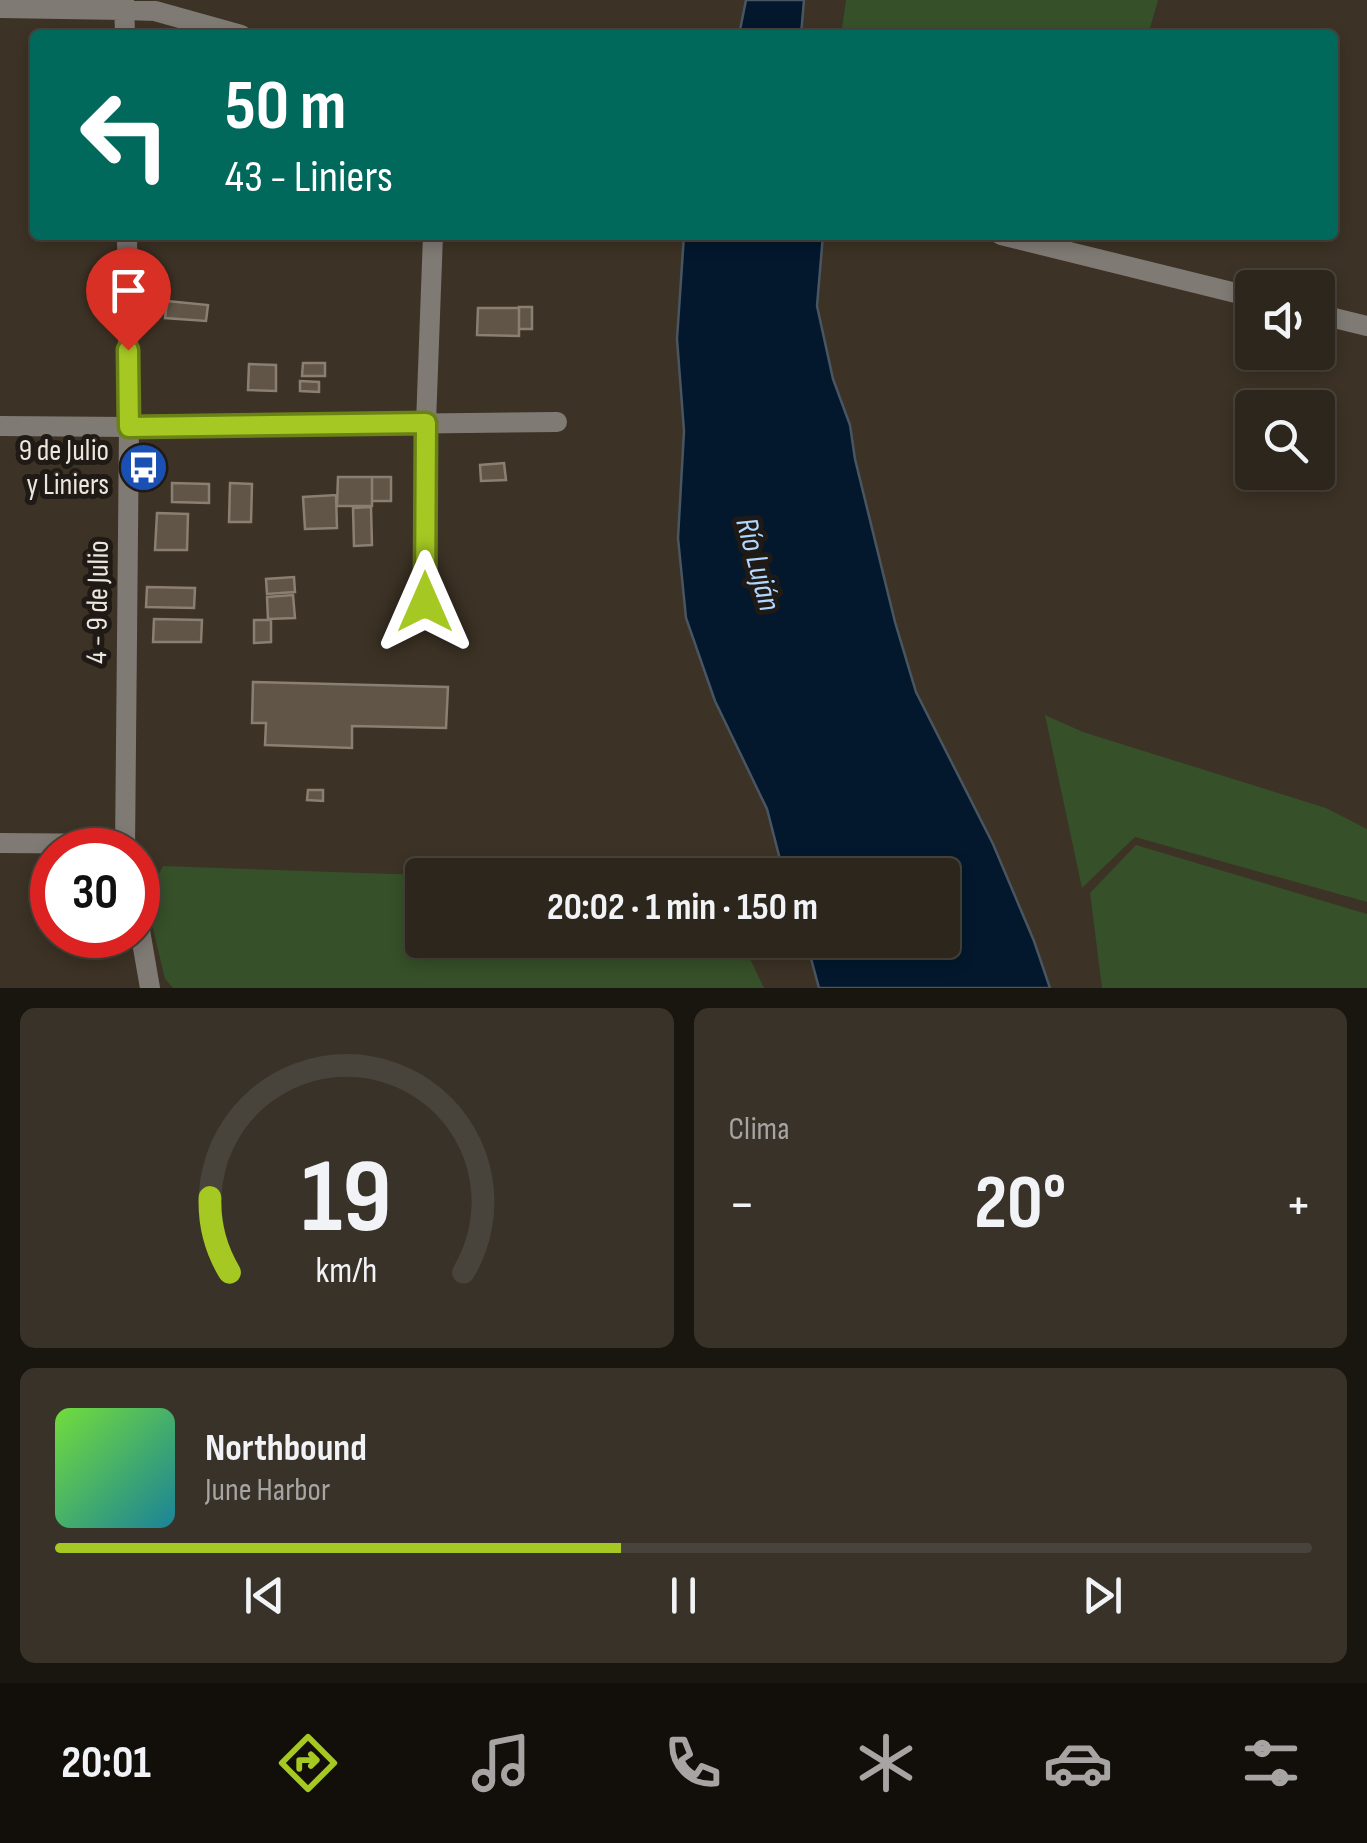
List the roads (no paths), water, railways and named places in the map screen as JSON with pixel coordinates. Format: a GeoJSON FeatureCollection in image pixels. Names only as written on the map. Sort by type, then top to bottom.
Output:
{"type":"FeatureCollection","features":[{"type":"Feature","properties":{"kind":"street"},"geometry":{"type":"LineString","coordinates":[[0,8],[122,3],[223,30]]}},
{"type":"Feature","properties":{"kind":"street"},"geometry":{"type":"LineString","coordinates":[[122,3],[124,30]]}},
{"type":"Feature","properties":{"kind":"street","name":"4 - 9 de Julio"},"geometry":{"type":"LineString","coordinates":[[124,828],[127,240]]}},
{"type":"Feature","properties":{"kind":"street"},"geometry":{"type":"LineString","coordinates":[[425,602],[433,240]]}},
{"type":"Feature","properties":{"kind":"street"},"geometry":{"type":"LineString","coordinates":[[1021,240],[1235,294]]}},
{"type":"Feature","properties":{"kind":"street"},"geometry":{"type":"LineString","coordinates":[[1335,318],[1367,326]]}},
{"type":"Feature","properties":{"kind":"street"},"geometry":{"type":"LineString","coordinates":[[0,426],[556,422]]}},
{"type":"Feature","properties":{"kind":"street"},"geometry":{"type":"LineString","coordinates":[[0,843],[30,844]]}},
{"type":"Feature","properties":{"kind":"street"},"geometry":{"type":"LineString","coordinates":[[145,958],[150,988]]}},
{"type":"Feature","properties":{"kind":"water"},"geometry":{"type":"Polygon","coordinates":[[[746,0],[804,0],[801,30],[740,30],[746,0]]]}},
{"type":"Feature","properties":{"kind":"water","name":"Río Luján"},"geometry":{"type":"Polygon","coordinates":[[[684,240],[823,240],[817,306],[916,692],[993,844],[1050,988],[819,988],[811,958],[960,958],[960,858],[780,858],[767,809],[715,701],[686,618],[678,538],[684,431],[677,339],[684,240]]]}},
{"type":"Feature","properties":{"kind":"place","name":"9 de Julio y Liniers"},"geometry":{"type":"Point","coordinates":[144,467]}}]}
